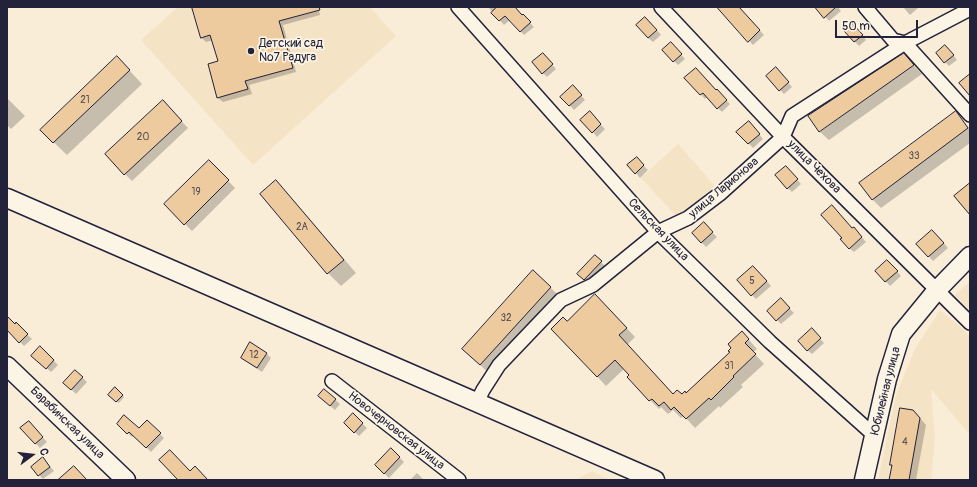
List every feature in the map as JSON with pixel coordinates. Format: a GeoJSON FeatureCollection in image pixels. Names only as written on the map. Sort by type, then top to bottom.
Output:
{"type":"FeatureCollection","features":[{"type":"Feature","properties":{"kind":"main road"},"geometry":{"type":"LineString","coordinates":[[7,198],[656,480]]}},
{"type":"Feature","properties":{"kind":"main road","name":"Юбилейная улица"},"geometry":{"type":"LineString","coordinates":[[864,480],[887,379],[901,334],[937,290],[970,256]]}},
{"type":"Feature","properties":{"kind":"main road","name":"Барабинская улица"},"geometry":{"type":"LineString","coordinates":[[7,366],[126,480]]}},
{"type":"Feature","properties":{"kind":"street","name":"Сельская улица"},"geometry":{"type":"LineString","coordinates":[[458,7],[658,232],[770,342],[874,436]]}},
{"type":"Feature","properties":{"kind":"street","name":"улица Чехова"},"geometry":{"type":"LineString","coordinates":[[661,7],[783,137],[970,323]]}},
{"type":"Feature","properties":{"kind":"street"},"geometry":{"type":"LineString","coordinates":[[865,7],[893,40],[904,42],[970,115]]}},
{"type":"Feature","properties":{"kind":"street","name":"улица Ларионова"},"geometry":{"type":"LineString","coordinates":[[477,402],[499,365],[561,300],[593,285],[658,232],[688,218],[720,193],[783,137],[792,116],[904,42],[970,9]]}},
{"type":"Feature","properties":{"kind":"street","name":"Новочерновская улица"},"geometry":{"type":"LineString","coordinates":[[332,381],[459,480]]}},
{"type":"Feature","properties":{"kind":"shaded area"},"geometry":{"type":"Polygon","coordinates":[[[178,7],[370,7],[396,36],[253,165],[141,40],[178,7]]]}},
{"type":"Feature","properties":{"kind":"shaded area"},"geometry":{"type":"Polygon","coordinates":[[[678,144],[715,186],[677,217],[641,178],[678,144]]]}},
{"type":"Feature","properties":{"kind":"shaded area"},"geometry":{"type":"Polygon","coordinates":[[[970,281],[970,310],[955,295],[970,281]]]}},
{"type":"Feature","properties":{"kind":"shaded area"},"geometry":{"type":"Polygon","coordinates":[[[940,310],[963,329],[970,338],[970,435],[931,389],[935,439],[931,480],[878,480],[896,395],[916,347],[940,310]]]}},
{"type":"Feature","properties":{"kind":"shaded area"},"geometry":{"type":"Polygon","coordinates":[[[592,471],[609,480],[576,480],[592,471]]]}},
{"type":"Feature","properties":{"kind":"building","name":"Детский сад №7 Радуга"},"geometry":{"type":"Polygon","coordinates":[[[192,7],[319,7],[320,10],[279,21],[293,68],[245,81],[248,89],[217,98],[208,64],[218,61],[210,35],[201,38],[192,7]]]}},
{"type":"Feature","properties":{"kind":"building"},"geometry":{"type":"Polygon","coordinates":[[[497,7],[515,7],[531,22],[520,32],[505,16],[499,21],[491,13],[497,7]]]}},
{"type":"Feature","properties":{"kind":"building"},"geometry":{"type":"Polygon","coordinates":[[[717,7],[739,7],[760,30],[748,42],[717,7]]]}},
{"type":"Feature","properties":{"kind":"building"},"geometry":{"type":"Polygon","coordinates":[[[815,7],[836,7],[824,18],[815,7]]]}},
{"type":"Feature","properties":{"kind":"building"},"geometry":{"type":"Polygon","coordinates":[[[645,17],[657,30],[648,38],[636,25],[645,17]]]}},
{"type":"Feature","properties":{"kind":"building"},"geometry":{"type":"Polygon","coordinates":[[[852,23],[863,35],[854,42],[844,31],[852,23]]]}},
{"type":"Feature","properties":{"kind":"building"},"geometry":{"type":"Polygon","coordinates":[[[671,42],[682,54],[673,62],[662,50],[671,42]]]}},
{"type":"Feature","properties":{"kind":"building"},"geometry":{"type":"Polygon","coordinates":[[[945,45],[954,55],[944,63],[936,53],[945,45]]]}},
{"type":"Feature","properties":{"kind":"building"},"geometry":{"type":"Polygon","coordinates":[[[543,53],[553,64],[542,74],[532,62],[543,53]]]}},
{"type":"Feature","properties":{"kind":"building"},"geometry":{"type":"Polygon","coordinates":[[[904,53],[914,65],[819,132],[808,116],[904,53]]]}},
{"type":"Feature","properties":{"kind":"building"},"geometry":{"type":"Polygon","coordinates":[[[117,56],[130,70],[53,143],[40,130],[117,56]]]}},
{"type":"Feature","properties":{"kind":"building"},"geometry":{"type":"Polygon","coordinates":[[[776,67],[789,82],[779,91],[766,76],[776,67]]]}},
{"type":"Feature","properties":{"kind":"building"},"geometry":{"type":"Polygon","coordinates":[[[696,68],[727,100],[717,109],[703,93],[700,95],[684,78],[696,68]]]}},
{"type":"Feature","properties":{"kind":"building"},"geometry":{"type":"Polygon","coordinates":[[[970,74],[970,96],[959,83],[970,74]]]}},
{"type":"Feature","properties":{"kind":"building"},"geometry":{"type":"Polygon","coordinates":[[[573,85],[582,95],[569,106],[560,97],[573,85]]]}},
{"type":"Feature","properties":{"kind":"building"},"geometry":{"type":"Polygon","coordinates":[[[163,100],[182,121],[124,175],[105,154],[163,100]]]}},
{"type":"Feature","properties":{"kind":"building"},"geometry":{"type":"Polygon","coordinates":[[[590,111],[601,124],[592,133],[580,120],[590,111]]]}},
{"type":"Feature","properties":{"kind":"building"},"geometry":{"type":"Polygon","coordinates":[[[956,111],[968,128],[872,200],[859,183],[956,111]]]}},
{"type":"Feature","properties":{"kind":"building"},"geometry":{"type":"Polygon","coordinates":[[[749,121],[760,134],[748,144],[736,132],[749,121]]]}},
{"type":"Feature","properties":{"kind":"building"},"geometry":{"type":"Polygon","coordinates":[[[637,157],[644,165],[635,174],[627,165],[637,157]]]}},
{"type":"Feature","properties":{"kind":"building"},"geometry":{"type":"Polygon","coordinates":[[[209,160],[229,180],[184,225],[164,204],[209,160]]]}},
{"type":"Feature","properties":{"kind":"building"},"geometry":{"type":"Polygon","coordinates":[[[786,166],[798,179],[787,189],[775,175],[786,166]]]}},
{"type":"Feature","properties":{"kind":"building"},"geometry":{"type":"Polygon","coordinates":[[[276,180],[344,260],[327,274],[260,194],[276,180]]]}},
{"type":"Feature","properties":{"kind":"building"},"geometry":{"type":"Polygon","coordinates":[[[970,183],[970,215],[954,196],[970,183]]]}},
{"type":"Feature","properties":{"kind":"building"},"geometry":{"type":"Polygon","coordinates":[[[832,205],[862,237],[849,249],[840,239],[842,238],[821,215],[832,205]]]}},
{"type":"Feature","properties":{"kind":"building"},"geometry":{"type":"Polygon","coordinates":[[[704,222],[713,232],[701,243],[692,233],[704,222]]]}},
{"type":"Feature","properties":{"kind":"building"},"geometry":{"type":"Polygon","coordinates":[[[932,230],[944,243],[928,257],[916,244],[932,230]]]}},
{"type":"Feature","properties":{"kind":"building"},"geometry":{"type":"Polygon","coordinates":[[[595,255],[602,261],[584,280],[577,274],[595,255]]]}},
{"type":"Feature","properties":{"kind":"building"},"geometry":{"type":"Polygon","coordinates":[[[887,260],[898,271],[885,282],[875,271],[887,260]]]}},
{"type":"Feature","properties":{"kind":"building"},"geometry":{"type":"Polygon","coordinates":[[[753,266],[767,281],[751,296],[737,280],[753,266]]]}},
{"type":"Feature","properties":{"kind":"building"},"geometry":{"type":"Polygon","coordinates":[[[533,270],[551,287],[480,365],[462,349],[533,270]]]}},
{"type":"Feature","properties":{"kind":"building"},"geometry":{"type":"Polygon","coordinates":[[[595,294],[627,328],[619,335],[673,394],[677,390],[682,394],[685,391],[686,393],[730,352],[728,351],[731,348],[728,344],[742,331],[749,339],[745,343],[756,354],[711,400],[709,398],[686,419],[674,407],[671,410],[664,402],[659,406],[652,399],[649,401],[627,377],[629,375],[615,360],[597,377],[551,329],[563,317],[567,321],[595,294]]]}},
{"type":"Feature","properties":{"kind":"building"},"geometry":{"type":"Polygon","coordinates":[[[781,298],[790,308],[776,321],[767,311],[781,298]]]}},
{"type":"Feature","properties":{"kind":"building"},"geometry":{"type":"Polygon","coordinates":[[[7,316],[15,324],[16,322],[28,334],[19,343],[7,330],[7,316]]]}},
{"type":"Feature","properties":{"kind":"building"},"geometry":{"type":"Polygon","coordinates":[[[812,328],[821,338],[807,351],[798,341],[812,328]]]}},
{"type":"Feature","properties":{"kind":"building"},"geometry":{"type":"Polygon","coordinates":[[[250,342],[267,353],[257,368],[241,358],[250,342]]]}},
{"type":"Feature","properties":{"kind":"building"},"geometry":{"type":"Polygon","coordinates":[[[40,346],[54,360],[46,369],[31,356],[40,346]]]}},
{"type":"Feature","properties":{"kind":"building"},"geometry":{"type":"Polygon","coordinates":[[[75,370],[83,377],[71,390],[63,383],[75,370]]]}},
{"type":"Feature","properties":{"kind":"building"},"geometry":{"type":"Polygon","coordinates":[[[115,387],[123,395],[116,402],[108,395],[115,387]]]}},
{"type":"Feature","properties":{"kind":"building"},"geometry":{"type":"Polygon","coordinates":[[[324,389],[336,399],[330,406],[318,396],[324,389]]]}},
{"type":"Feature","properties":{"kind":"building"},"geometry":{"type":"Polygon","coordinates":[[[900,408],[913,410],[920,418],[909,480],[889,480],[892,465],[890,465],[900,408]]]}},
{"type":"Feature","properties":{"kind":"building"},"geometry":{"type":"Polygon","coordinates":[[[353,413],[363,423],[354,433],[344,423],[353,413]]]}},
{"type":"Feature","properties":{"kind":"building"},"geometry":{"type":"Polygon","coordinates":[[[124,415],[139,428],[147,420],[161,433],[146,448],[129,432],[127,434],[117,424],[124,415]]]}},
{"type":"Feature","properties":{"kind":"building"},"geometry":{"type":"Polygon","coordinates":[[[29,421],[43,437],[35,444],[20,428],[29,421]]]}},
{"type":"Feature","properties":{"kind":"building"},"geometry":{"type":"Polygon","coordinates":[[[391,448],[400,457],[384,474],[375,465],[391,448]]]}},
{"type":"Feature","properties":{"kind":"building"},"geometry":{"type":"Polygon","coordinates":[[[170,450],[190,471],[195,466],[208,480],[178,480],[159,460],[170,450]]]}},
{"type":"Feature","properties":{"kind":"building"},"geometry":{"type":"Polygon","coordinates":[[[43,457],[50,467],[38,476],[31,467],[43,457]]]}},
{"type":"Feature","properties":{"kind":"building"},"geometry":{"type":"Polygon","coordinates":[[[74,466],[87,480],[58,480],[74,466]]]}},
{"type":"Feature","properties":{"kind":"place","name":"Детский сад №7 Радуга"},"geometry":{"type":"Point","coordinates":[251,51]}}]}
